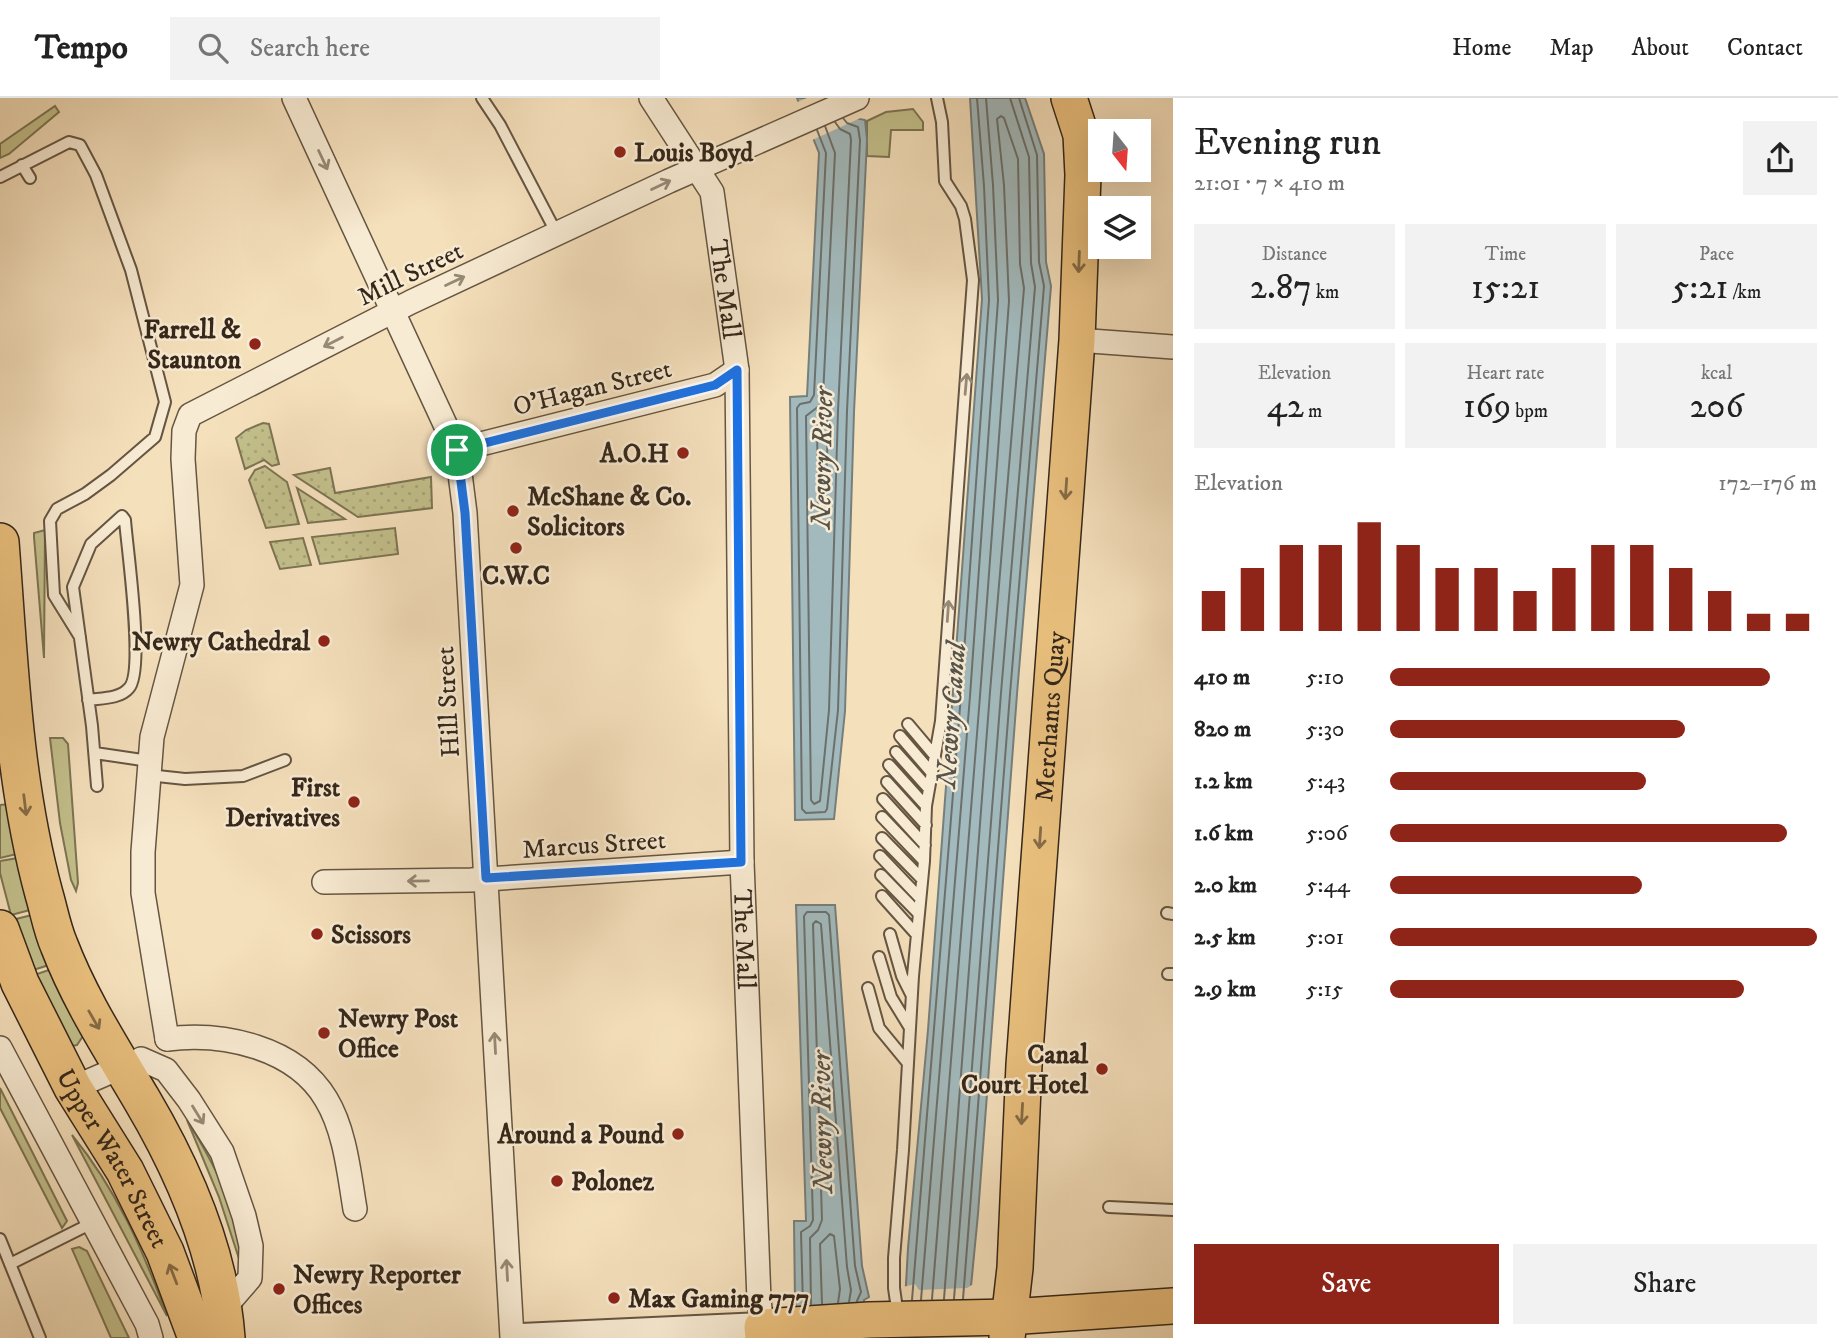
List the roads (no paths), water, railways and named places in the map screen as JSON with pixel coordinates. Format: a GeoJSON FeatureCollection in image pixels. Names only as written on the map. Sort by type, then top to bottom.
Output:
{"type":"FeatureCollection","features":[{"type":"Feature","properties":{"kind":"highway"},"geometry":{"type":"LineString","coordinates":[[0,542],[5,679],[31,847],[57,942],[77,988],[131,1062],[191,1198],[209,1253],[225,1323]]}},
{"type":"Feature","properties":{"kind":"highway","name":"Upper Water Street"},"geometry":{"type":"LineString","coordinates":[[0,929],[19,983],[73,1088],[125,1171],[165,1252],[197,1338]]}},
{"type":"Feature","properties":{"kind":"main road","name":"Merchants Quay"},"geometry":{"type":"LineString","coordinates":[[1008,1328],[1015,1268],[1030,982],[1077,340],[1083,175],[1081,135],[1069,98]]}},
{"type":"Feature","properties":{"kind":"main road"},"geometry":{"type":"LineString","coordinates":[[772,1330],[890,1319],[974,1317],[1008,1328],[1173,1306]]}},
{"type":"Feature","properties":{"kind":"street","name":"Hill Street"},"geometry":{"type":"LineString","coordinates":[[294,98],[457,450],[465,513],[512,1338]]}},
{"type":"Feature","properties":{"kind":"street","name":"The Mall"},"geometry":{"type":"LineString","coordinates":[[651,98],[712,192],[737,370],[741,862],[759,1300],[772,1330]]}},
{"type":"Feature","properties":{"kind":"street","name":"Mill Street"},"geometry":{"type":"LineString","coordinates":[[149,768],[152,737],[192,584],[183,459],[184,431],[190,415],[393,310],[698,168],[858,98]]}},
{"type":"Feature","properties":{"kind":"street"},"geometry":{"type":"LineString","coordinates":[[1077,340],[1173,348]]}},
{"type":"Feature","properties":{"kind":"street","name":"O'Hagan Street"},"geometry":{"type":"LineString","coordinates":[[457,450],[715,385],[737,370]]}},
{"type":"Feature","properties":{"kind":"street"},"geometry":{"type":"LineString","coordinates":[[149,768],[143,893],[167,1039]]}},
{"type":"Feature","properties":{"kind":"street","name":"Marcus Street"},"geometry":{"type":"LineString","coordinates":[[324,883],[486,878],[741,862]]}},
{"type":"Feature","properties":{"kind":"street"},"geometry":{"type":"LineString","coordinates":[[73,1088],[131,1062],[167,1039],[183,1037],[242,1042],[283,1058],[311,1078],[327,1100],[345,1149],[355,1209]]}},
{"type":"Feature","properties":{"kind":"street"},"geometry":{"type":"LineString","coordinates":[[0,1048],[94,1222],[147,1324],[151,1338]]}},
{"type":"Feature","properties":{"kind":"street"},"geometry":{"type":"LineString","coordinates":[[521,1338],[772,1330]]}},
{"type":"Feature","properties":{"kind":"lane"},"geometry":{"type":"LineString","coordinates":[[482,98],[500,125],[557,234]]}},
{"type":"Feature","properties":{"kind":"lane"},"geometry":{"type":"LineString","coordinates":[[890,1319],[926,806],[941,721],[973,280],[965,219],[961,206],[945,181],[942,122],[937,98]]}},
{"type":"Feature","properties":{"kind":"lane"},"geometry":{"type":"LineString","coordinates":[[0,177],[69,142],[80,145],[96,175],[131,271],[165,402],[155,437],[108,470],[85,494],[57,509],[50,521],[54,595],[80,637]]}},
{"type":"Feature","properties":{"kind":"lane"},"geometry":{"type":"LineString","coordinates":[[22,165],[30,178]]}},
{"type":"Feature","properties":{"kind":"lane"},"geometry":{"type":"LineString","coordinates":[[88,700],[117,696],[130,688],[135,673],[135,621],[125,520],[122,516],[91,544],[73,587],[97,786]]}},
{"type":"Feature","properties":{"kind":"lane"},"geometry":{"type":"LineString","coordinates":[[908,724],[934,756]]}},
{"type":"Feature","properties":{"kind":"lane"},"geometry":{"type":"LineString","coordinates":[[900,736],[931,772]]}},
{"type":"Feature","properties":{"kind":"lane"},"geometry":{"type":"LineString","coordinates":[[896,752],[929,789]]}},
{"type":"Feature","properties":{"kind":"lane"},"geometry":{"type":"LineString","coordinates":[[95,754],[105,753],[185,779],[243,776],[285,760]]}},
{"type":"Feature","properties":{"kind":"lane"},"geometry":{"type":"LineString","coordinates":[[889,765],[926,806]]}},
{"type":"Feature","properties":{"kind":"lane"},"geometry":{"type":"LineString","coordinates":[[887,782],[926,825]]}},
{"type":"Feature","properties":{"kind":"lane"},"geometry":{"type":"LineString","coordinates":[[883,799],[925,845]]}},
{"type":"Feature","properties":{"kind":"lane"},"geometry":{"type":"LineString","coordinates":[[882,817],[924,861]]}},
{"type":"Feature","properties":{"kind":"lane"},"geometry":{"type":"LineString","coordinates":[[882,838],[922,878]]}},
{"type":"Feature","properties":{"kind":"lane"},"geometry":{"type":"LineString","coordinates":[[880,856],[920,898]]}},
{"type":"Feature","properties":{"kind":"lane"},"geometry":{"type":"LineString","coordinates":[[881,875],[919,914]]}},
{"type":"Feature","properties":{"kind":"lane"},"geometry":{"type":"LineString","coordinates":[[881,896],[917,935]]}},
{"type":"Feature","properties":{"kind":"lane"},"geometry":{"type":"LineString","coordinates":[[890,934],[902,976],[912,996]]}},
{"type":"Feature","properties":{"kind":"lane"},"geometry":{"type":"LineString","coordinates":[[879,957],[891,997],[910,1028]]}},
{"type":"Feature","properties":{"kind":"lane"},"geometry":{"type":"LineString","coordinates":[[868,988],[879,1028],[907,1062]]}},
{"type":"Feature","properties":{"kind":"lane"},"geometry":{"type":"LineString","coordinates":[[1109,1207],[1173,1210]]}},
{"type":"Feature","properties":{"kind":"lane"},"geometry":{"type":"LineString","coordinates":[[10,1264],[94,1222]]}},
{"type":"Feature","properties":{"kind":"lane"},"geometry":{"type":"LineString","coordinates":[[0,1239],[40,1338]]}},
{"type":"Feature","properties":{"kind":"water","name":"Newry River"},"geometry":{"type":"Polygon","coordinates":[[[797,98],[847,98],[850,117],[865,120],[867,140],[854,412],[845,711],[834,819],[795,820],[790,397],[807,396],[819,153],[797,98]]]}},
{"type":"Feature","properties":{"kind":"water"},"geometry":{"type":"Polygon","coordinates":[[[970,98],[1025,98],[1044,154],[1046,262],[1051,286],[966,1338],[903,1338],[982,299],[970,98]]]}},
{"type":"Feature","properties":{"kind":"water","name":"Newry River"},"geometry":{"type":"Polygon","coordinates":[[[796,905],[835,905],[862,1266],[869,1297],[864,1300],[863,1338],[803,1338],[795,1302],[794,1221],[806,1221],[796,905]]]}},
{"type":"Feature","properties":{"kind":"place","name":"Louis Boyd"},"geometry":{"type":"Point","coordinates":[620,152]}},
{"type":"Feature","properties":{"kind":"place","name":"Farrell & Staunton"},"geometry":{"type":"Point","coordinates":[255,344]}},
{"type":"Feature","properties":{"kind":"place","name":"A.O.H"},"geometry":{"type":"Point","coordinates":[683,453]}},
{"type":"Feature","properties":{"kind":"place","name":"McShane & Co. Solicitors"},"geometry":{"type":"Point","coordinates":[513,511]}},
{"type":"Feature","properties":{"kind":"place","name":"C.W.C"},"geometry":{"type":"Point","coordinates":[516,548]}},
{"type":"Feature","properties":{"kind":"place","name":"Newry Cathedral"},"geometry":{"type":"Point","coordinates":[324,641]}},
{"type":"Feature","properties":{"kind":"place","name":"First Derivatives"},"geometry":{"type":"Point","coordinates":[354,802]}},
{"type":"Feature","properties":{"kind":"place","name":"Scissors"},"geometry":{"type":"Point","coordinates":[317,934]}},
{"type":"Feature","properties":{"kind":"place","name":"Newry Post Office"},"geometry":{"type":"Point","coordinates":[324,1033]}},
{"type":"Feature","properties":{"kind":"place","name":"Canal Court Hotel"},"geometry":{"type":"Point","coordinates":[1102,1069]}},
{"type":"Feature","properties":{"kind":"place","name":"Around a Pound"},"geometry":{"type":"Point","coordinates":[678,1134]}},
{"type":"Feature","properties":{"kind":"place","name":"Polonez"},"geometry":{"type":"Point","coordinates":[557,1181]}},
{"type":"Feature","properties":{"kind":"place","name":"Newry Reporter Offices"},"geometry":{"type":"Point","coordinates":[279,1289]}},
{"type":"Feature","properties":{"kind":"place","name":"Max Gaming 777"},"geometry":{"type":"Point","coordinates":[614,1298]}},
{"type":"Feature","properties":{"kind":"water label","name":"Newry Canal"},"geometry":{"type":"Point","coordinates":[950,715]}}]}
